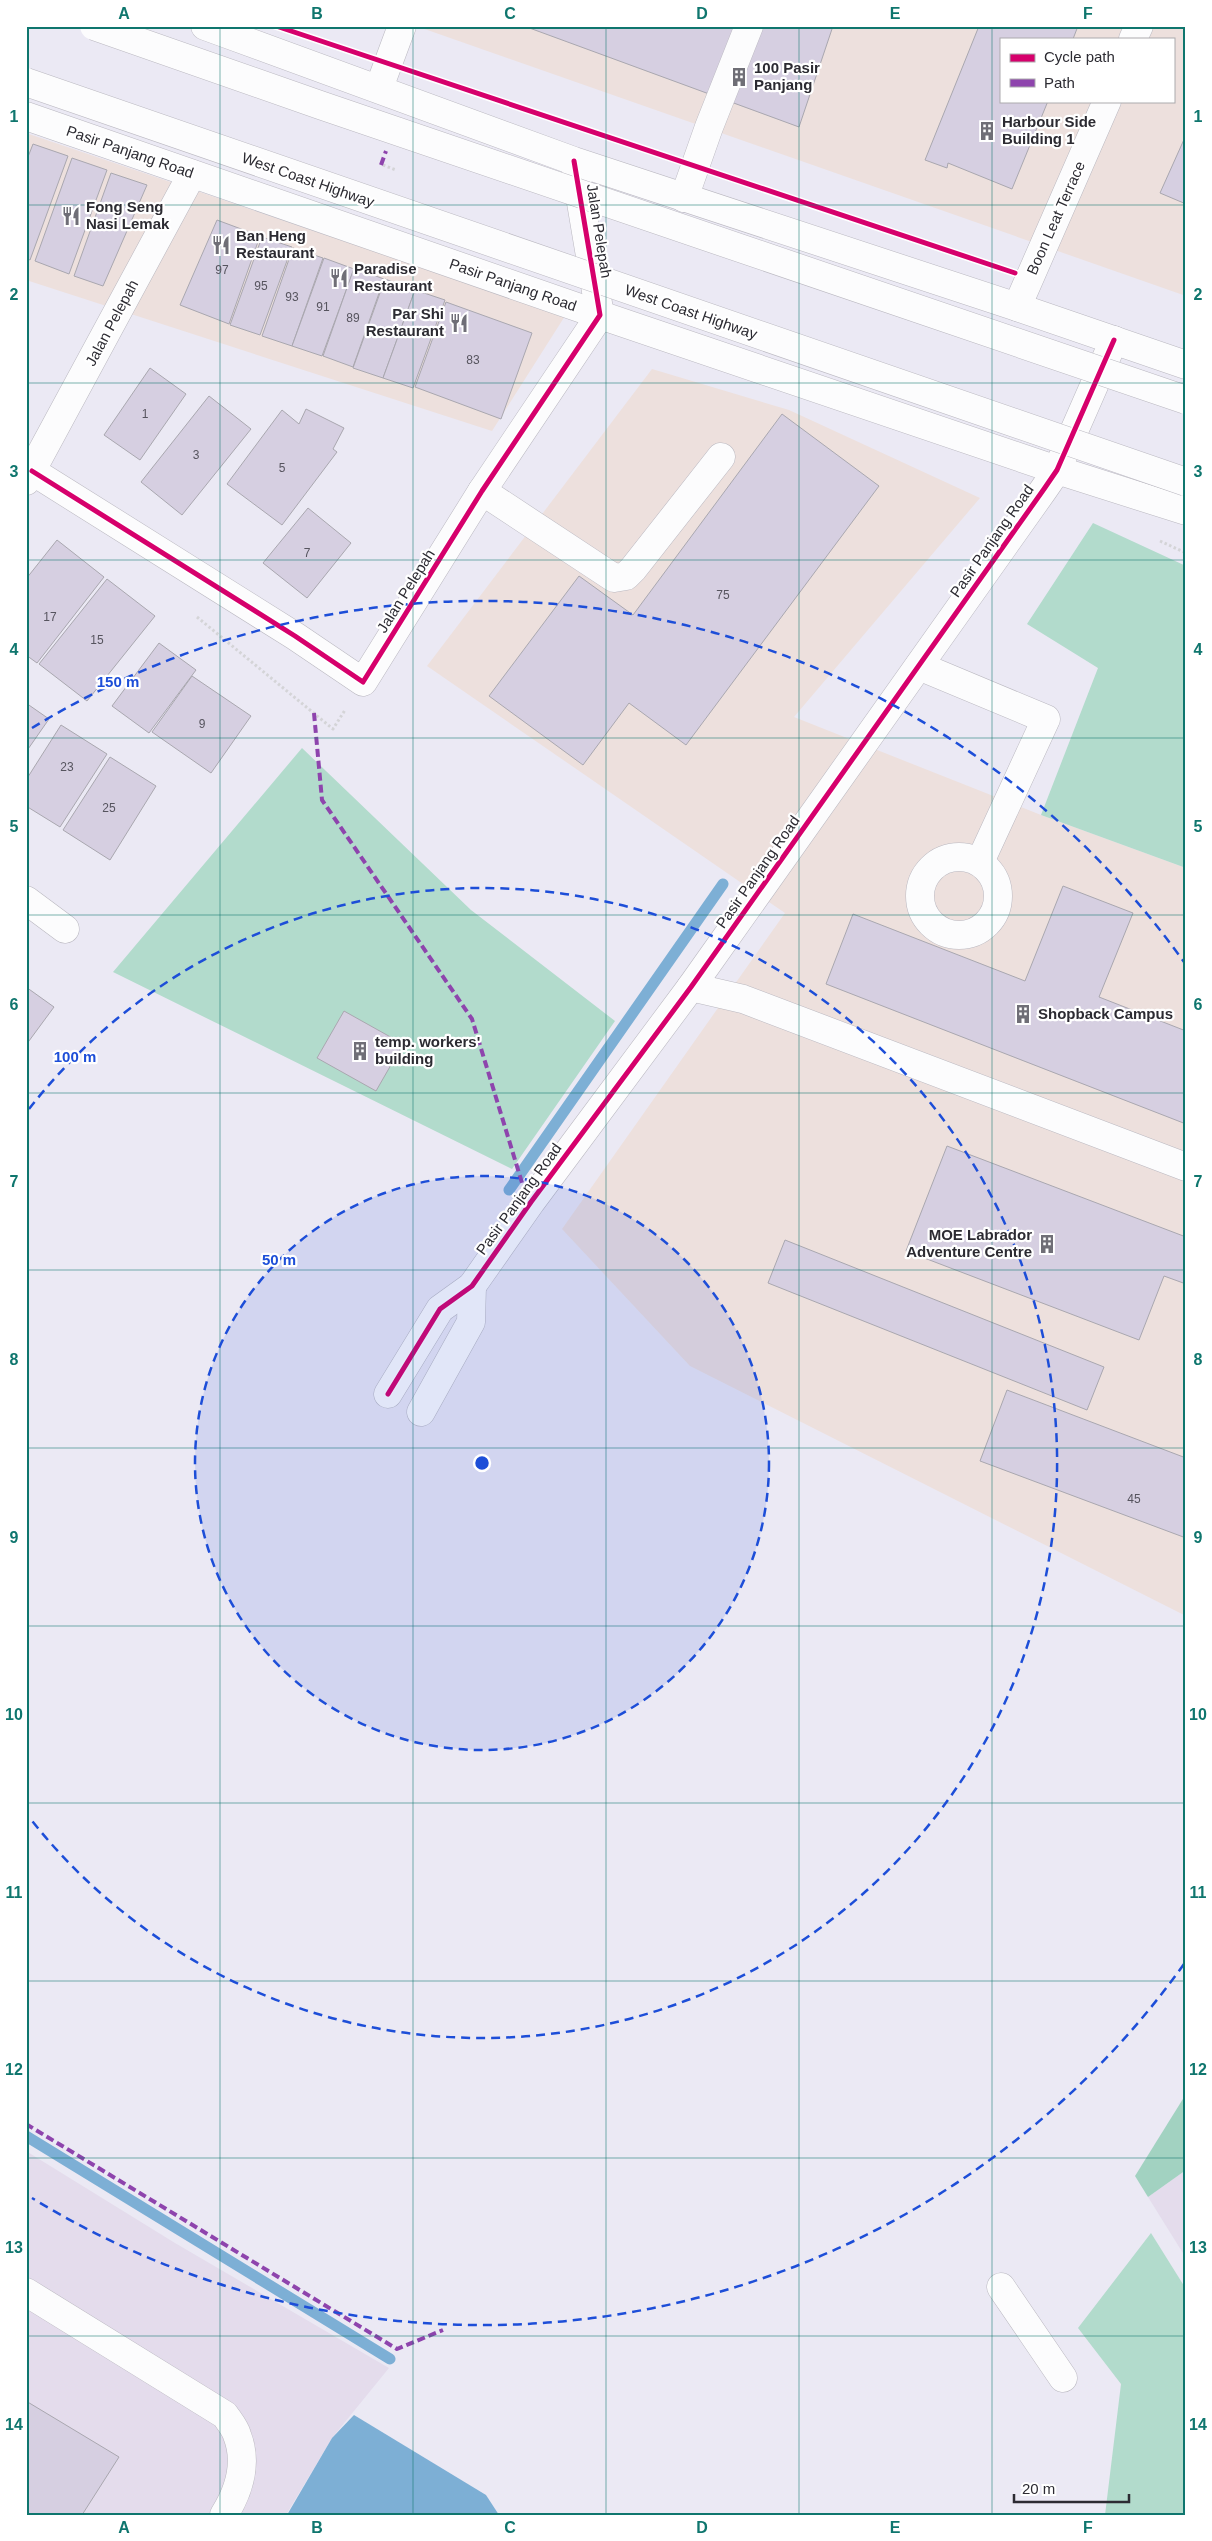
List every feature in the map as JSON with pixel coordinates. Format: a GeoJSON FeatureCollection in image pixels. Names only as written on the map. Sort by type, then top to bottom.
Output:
{"type":"FeatureCollection","features":[{"type":"Feature","properties":{"kind":"main road"},"geometry":{"type":"LineString","coordinates":[[94,26],[339,112],[1186,400]]}},
{"type":"Feature","properties":{"kind":"main road"},"geometry":{"type":"LineString","coordinates":[[205,26],[379,88],[574,161],[1017,307],[1186,365]]}},
{"type":"Feature","properties":{"kind":"main road"},"geometry":{"type":"LineString","coordinates":[[379,88],[402,26]]}},
{"type":"Feature","properties":{"kind":"main road"},"geometry":{"type":"LineString","coordinates":[[684,198],[748,26]]}},
{"type":"Feature","properties":{"kind":"main road"},"geometry":{"type":"LineString","coordinates":[[1133,38],[1139,26]]}},
{"type":"Feature","properties":{"kind":"main road","name":"West Coast Highway"},"geometry":{"type":"LineString","coordinates":[[26,82],[1186,482]]}},
{"type":"Feature","properties":{"kind":"main road","name":"Boon Leat Terrace"},"geometry":{"type":"LineString","coordinates":[[1017,307],[1107,102]]}},
{"type":"Feature","properties":{"kind":"main road","name":"Pasir Panjang Road"},"geometry":{"type":"LineString","coordinates":[[26,116],[600,315],[1056,470],[1186,511]]}},
{"type":"Feature","properties":{"kind":"main road","name":"Jalan Pelepah"},"geometry":{"type":"LineString","coordinates":[[192,174],[29,476],[295,636],[363,682],[482,491],[600,315],[574,161]]}},
{"type":"Feature","properties":{"kind":"main road","name":"Pasir Panjang Road"},"geometry":{"type":"LineString","coordinates":[[388,1394],[440,1309],[472,1286],[548,1178],[691,987],[1056,470],[1114,340]]}},
{"type":"Feature","properties":{"kind":"main road"},"geometry":{"type":"LineString","coordinates":[[482,491],[614,578],[626,576],[633,569],[721,457]]}},
{"type":"Feature","properties":{"kind":"main road"},"geometry":{"type":"LineString","coordinates":[[919,666],[1046,719],[980,862]]}},
{"type":"Feature","properties":{"kind":"main road"},"geometry":{"type":"LineString","coordinates":[[26,900],[66,929]]}},
{"type":"Feature","properties":{"kind":"main road"},"geometry":{"type":"LineString","coordinates":[[691,987],[743,999],[1186,1167]]}},
{"type":"Feature","properties":{"kind":"main road"},"geometry":{"type":"LineString","coordinates":[[421,1412],[472,1322],[472,1286]]}},
{"type":"Feature","properties":{"kind":"main road"},"geometry":{"type":"LineString","coordinates":[[1001,2287],[1063,2378]]}},
{"type":"Feature","properties":{"kind":"main road"},"geometry":{"type":"LineString","coordinates":[[26,2292],[225,2415],[238,2435],[242,2466],[236,2495],[224,2515]]}},
{"type":"Feature","properties":{"kind":"shaded area"},"geometry":{"type":"Polygon","coordinates":[[[416,26],[1186,26],[1186,296],[416,26]]]}},
{"type":"Feature","properties":{"kind":"shaded area"},"geometry":{"type":"Polygon","coordinates":[[[26,133],[565,316],[492,431],[26,280],[26,133]]]}},
{"type":"Feature","properties":{"kind":"shaded area"},"geometry":{"type":"Polygon","coordinates":[[[652,369],[789,410],[980,498],[794,717],[1041,815],[1186,868],[1186,1616],[690,1366],[562,1229],[785,913],[427,666],[652,369]]]}},
{"type":"Feature","properties":{"kind":"shaded area"},"geometry":{"type":"Polygon","coordinates":[[[26,2151],[175,2243],[389,2368],[332,2438],[286,2515],[26,2515],[26,2151]]]}},
{"type":"Feature","properties":{"kind":"shaded area"},"geometry":{"type":"Polygon","coordinates":[[[1186,2170],[1186,2258],[1148,2197],[1186,2170]]]}},
{"type":"Feature","properties":{"kind":"green space"},"geometry":{"type":"Polygon","coordinates":[[[1093,523],[1186,566],[1186,868],[1041,815],[1098,668],[1027,624],[1093,523]]]}},
{"type":"Feature","properties":{"kind":"green space"},"geometry":{"type":"Polygon","coordinates":[[[302,748],[471,910],[615,1021],[512,1169],[113,972],[302,748]]]}},
{"type":"Feature","properties":{"kind":"green space"},"geometry":{"type":"Polygon","coordinates":[[[1186,2094],[1186,2170],[1148,2197],[1135,2176],[1186,2094]]]}},
{"type":"Feature","properties":{"kind":"green space"},"geometry":{"type":"Polygon","coordinates":[[[1151,2233],[1186,2289],[1186,2515],[1105,2515],[1121,2384],[1078,2328],[1151,2233]]]}},
{"type":"Feature","properties":{"kind":"water"},"geometry":{"type":"Polygon","coordinates":[[[354,2415],[486,2495],[499,2515],[287,2515],[332,2438],[354,2415]]]}},
{"type":"Feature","properties":{"kind":"building","name":"100 Pasir Panjang"},"geometry":{"type":"Polygon","coordinates":[[[524,26],[833,26],[799,127],[524,26]]]}},
{"type":"Feature","properties":{"kind":"building","name":"Harbour Side Building 1"},"geometry":{"type":"Polygon","coordinates":[[[979,26],[1078,26],[1073,38],[1000,38],[1000,102],[1048,102],[1012,189],[948,163],[947,168],[925,160],[979,26]]]}},
{"type":"Feature","properties":{"kind":"building"},"geometry":{"type":"Polygon","coordinates":[[[1186,135],[1186,204],[1160,193],[1186,135]]]}},
{"type":"Feature","properties":{"kind":"building"},"geometry":{"type":"Polygon","coordinates":[[[33,144],[68,156],[30,260],[26,258],[26,162],[33,144]]]}},
{"type":"Feature","properties":{"kind":"building","name":"Fong Seng Nasi Lemak"},"geometry":{"type":"Polygon","coordinates":[[[72,158],[107,170],[69,274],[35,261],[72,158]]]}},
{"type":"Feature","properties":{"kind":"building"},"geometry":{"type":"Polygon","coordinates":[[[111,173],[147,185],[103,286],[74,276],[111,173]]]}},
{"type":"Feature","properties":{"kind":"building"},"geometry":{"type":"Polygon","coordinates":[[[217,220],[260,236],[229,324],[180,305],[217,220]]]}},
{"type":"Feature","properties":{"kind":"building"},"geometry":{"type":"Polygon","coordinates":[[[262,237],[292,247],[260,335],[230,325],[262,237]]]}},
{"type":"Feature","properties":{"kind":"building"},"geometry":{"type":"Polygon","coordinates":[[[293,248],[323,258],[292,346],[262,336],[293,248]]]}},
{"type":"Feature","properties":{"kind":"building"},"geometry":{"type":"Polygon","coordinates":[[[324,258],[354,269],[322,356],[292,346],[324,258]]]}},
{"type":"Feature","properties":{"kind":"building"},"geometry":{"type":"Polygon","coordinates":[[[354,268],[384,279],[353,367],[323,356],[354,268]]]}},
{"type":"Feature","properties":{"kind":"building"},"geometry":{"type":"Polygon","coordinates":[[[385,279],[415,290],[383,378],[353,368],[385,279]]]}},
{"type":"Feature","properties":{"kind":"building"},"geometry":{"type":"Polygon","coordinates":[[[415,290],[445,300],[413,388],[383,378],[415,290]]]}},
{"type":"Feature","properties":{"kind":"building"},"geometry":{"type":"Polygon","coordinates":[[[446,302],[532,333],[501,419],[415,387],[446,302]]]}},
{"type":"Feature","properties":{"kind":"building"},"geometry":{"type":"Polygon","coordinates":[[[150,368],[186,394],[140,460],[104,435],[150,368]]]}},
{"type":"Feature","properties":{"kind":"building"},"geometry":{"type":"Polygon","coordinates":[[[209,396],[251,429],[182,515],[141,482],[209,396]]]}},
{"type":"Feature","properties":{"kind":"building"},"geometry":{"type":"Polygon","coordinates":[[[306,409],[344,428],[333,449],[337,452],[282,525],[227,484],[282,410],[299,424],[306,409]]]}},
{"type":"Feature","properties":{"kind":"building"},"geometry":{"type":"Polygon","coordinates":[[[782,414],[879,486],[686,745],[629,703],[583,765],[489,696],[579,576],[633,615],[782,414]]]}},
{"type":"Feature","properties":{"kind":"building"},"geometry":{"type":"Polygon","coordinates":[[[308,508],[351,543],[307,598],[263,563],[308,508]]]}},
{"type":"Feature","properties":{"kind":"building"},"geometry":{"type":"Polygon","coordinates":[[[57,540],[104,577],[37,663],[26,655],[26,579],[57,540]]]}},
{"type":"Feature","properties":{"kind":"building"},"geometry":{"type":"Polygon","coordinates":[[[107,579],[155,616],[87,701],[39,664],[107,579]]]}},
{"type":"Feature","properties":{"kind":"building"},"geometry":{"type":"Polygon","coordinates":[[[159,643],[196,670],[149,733],[112,706],[159,643]]]}},
{"type":"Feature","properties":{"kind":"building"},"geometry":{"type":"Polygon","coordinates":[[[192,676],[251,716],[211,773],[152,732],[192,676]]]}},
{"type":"Feature","properties":{"kind":"building"},"geometry":{"type":"Polygon","coordinates":[[[26,703],[49,719],[26,752],[26,703]]]}},
{"type":"Feature","properties":{"kind":"building"},"geometry":{"type":"Polygon","coordinates":[[[61,725],[107,754],[60,827],[26,806],[26,780],[61,725]]]}},
{"type":"Feature","properties":{"kind":"building"},"geometry":{"type":"Polygon","coordinates":[[[110,757],[156,786],[110,860],[63,830],[110,757]]]}},
{"type":"Feature","properties":{"kind":"building","name":"Shopback Campus"},"geometry":{"type":"Polygon","coordinates":[[[1063,886],[1133,913],[1099,997],[1186,1031],[1186,1124],[826,984],[853,914],[1025,981],[1063,886]]]}},
{"type":"Feature","properties":{"kind":"building"},"geometry":{"type":"Polygon","coordinates":[[[26,987],[54,1007],[26,1045],[26,987]]]}},
{"type":"Feature","properties":{"kind":"building","name":"temp. workers' building"},"geometry":{"type":"Polygon","coordinates":[[[344,1011],[403,1044],[376,1091],[317,1058],[344,1011]]]}},
{"type":"Feature","properties":{"kind":"building","name":"MOE Labrador Adventure Centre"},"geometry":{"type":"Polygon","coordinates":[[[947,1146],[1186,1237],[1186,1284],[1164,1276],[1139,1340],[906,1251],[947,1146]]]}},
{"type":"Feature","properties":{"kind":"building"},"geometry":{"type":"Polygon","coordinates":[[[785,1240],[1104,1367],[1087,1410],[768,1283],[785,1240]]]}},
{"type":"Feature","properties":{"kind":"building"},"geometry":{"type":"Polygon","coordinates":[[[1007,1390],[1186,1458],[1186,1538],[980,1461],[1007,1390]]]}},
{"type":"Feature","properties":{"kind":"building"},"geometry":{"type":"Polygon","coordinates":[[[26,2401],[119,2457],[82,2515],[26,2515],[26,2401]]]}},
{"type":"Feature","properties":{"kind":"waterway"},"geometry":{"type":"LineString","coordinates":[[509,1190],[723,884]]}},
{"type":"Feature","properties":{"kind":"waterway"},"geometry":{"type":"LineString","coordinates":[[26,2136],[390,2359]]}},
{"type":"Feature","properties":{"kind":"marked path"},"geometry":{"type":"LineString","coordinates":[[381,165],[386,151]]}},
{"type":"Feature","properties":{"kind":"marked path"},"geometry":{"type":"LineString","coordinates":[[314,713],[322,800],[472,1019],[523,1186]]}},
{"type":"Feature","properties":{"kind":"marked path"},"geometry":{"type":"LineString","coordinates":[[26,2124],[397,2349],[443,2330]]}},
{"type":"Feature","properties":{"kind":"cycle path"},"geometry":{"type":"LineString","coordinates":[[276,26],[1015,273]]}},
{"type":"Feature","properties":{"kind":"cycle path"},"geometry":{"type":"LineString","coordinates":[[32,471],[295,636],[363,682],[482,491],[600,315],[574,161]]}},
{"type":"Feature","properties":{"kind":"cycle path"},"geometry":{"type":"LineString","coordinates":[[388,1394],[440,1309],[472,1286],[531,1202],[691,987],[1044,489],[1057,470],[1114,340]]}},
{"type":"Feature","properties":{"kind":"place","name":"100 Pasir Panjang"},"geometry":{"type":"Point","coordinates":[739,77]}},
{"type":"Feature","properties":{"kind":"place","name":"Harbour Side Building 1"},"geometry":{"type":"Point","coordinates":[987,131]}},
{"type":"Feature","properties":{"kind":"place","name":"Fong Seng Nasi Lemak"},"geometry":{"type":"Point","coordinates":[71,216]}},
{"type":"Feature","properties":{"kind":"place","name":"Ban Heng Restaurant"},"geometry":{"type":"Point","coordinates":[221,245]}},
{"type":"Feature","properties":{"kind":"place","name":"Paradise Restaurant"},"geometry":{"type":"Point","coordinates":[339,278]}},
{"type":"Feature","properties":{"kind":"place","name":"Par Shi Restaurant"},"geometry":{"type":"Point","coordinates":[459,323]}},
{"type":"Feature","properties":{"kind":"place","name":"Shopback Campus"},"geometry":{"type":"Point","coordinates":[1023,1014]}},
{"type":"Feature","properties":{"kind":"place","name":"temp. workers' building"},"geometry":{"type":"Point","coordinates":[360,1051]}},
{"type":"Feature","properties":{"kind":"place","name":"MOE Labrador Adventure Centre"},"geometry":{"type":"Point","coordinates":[1047,1244]}}]}
